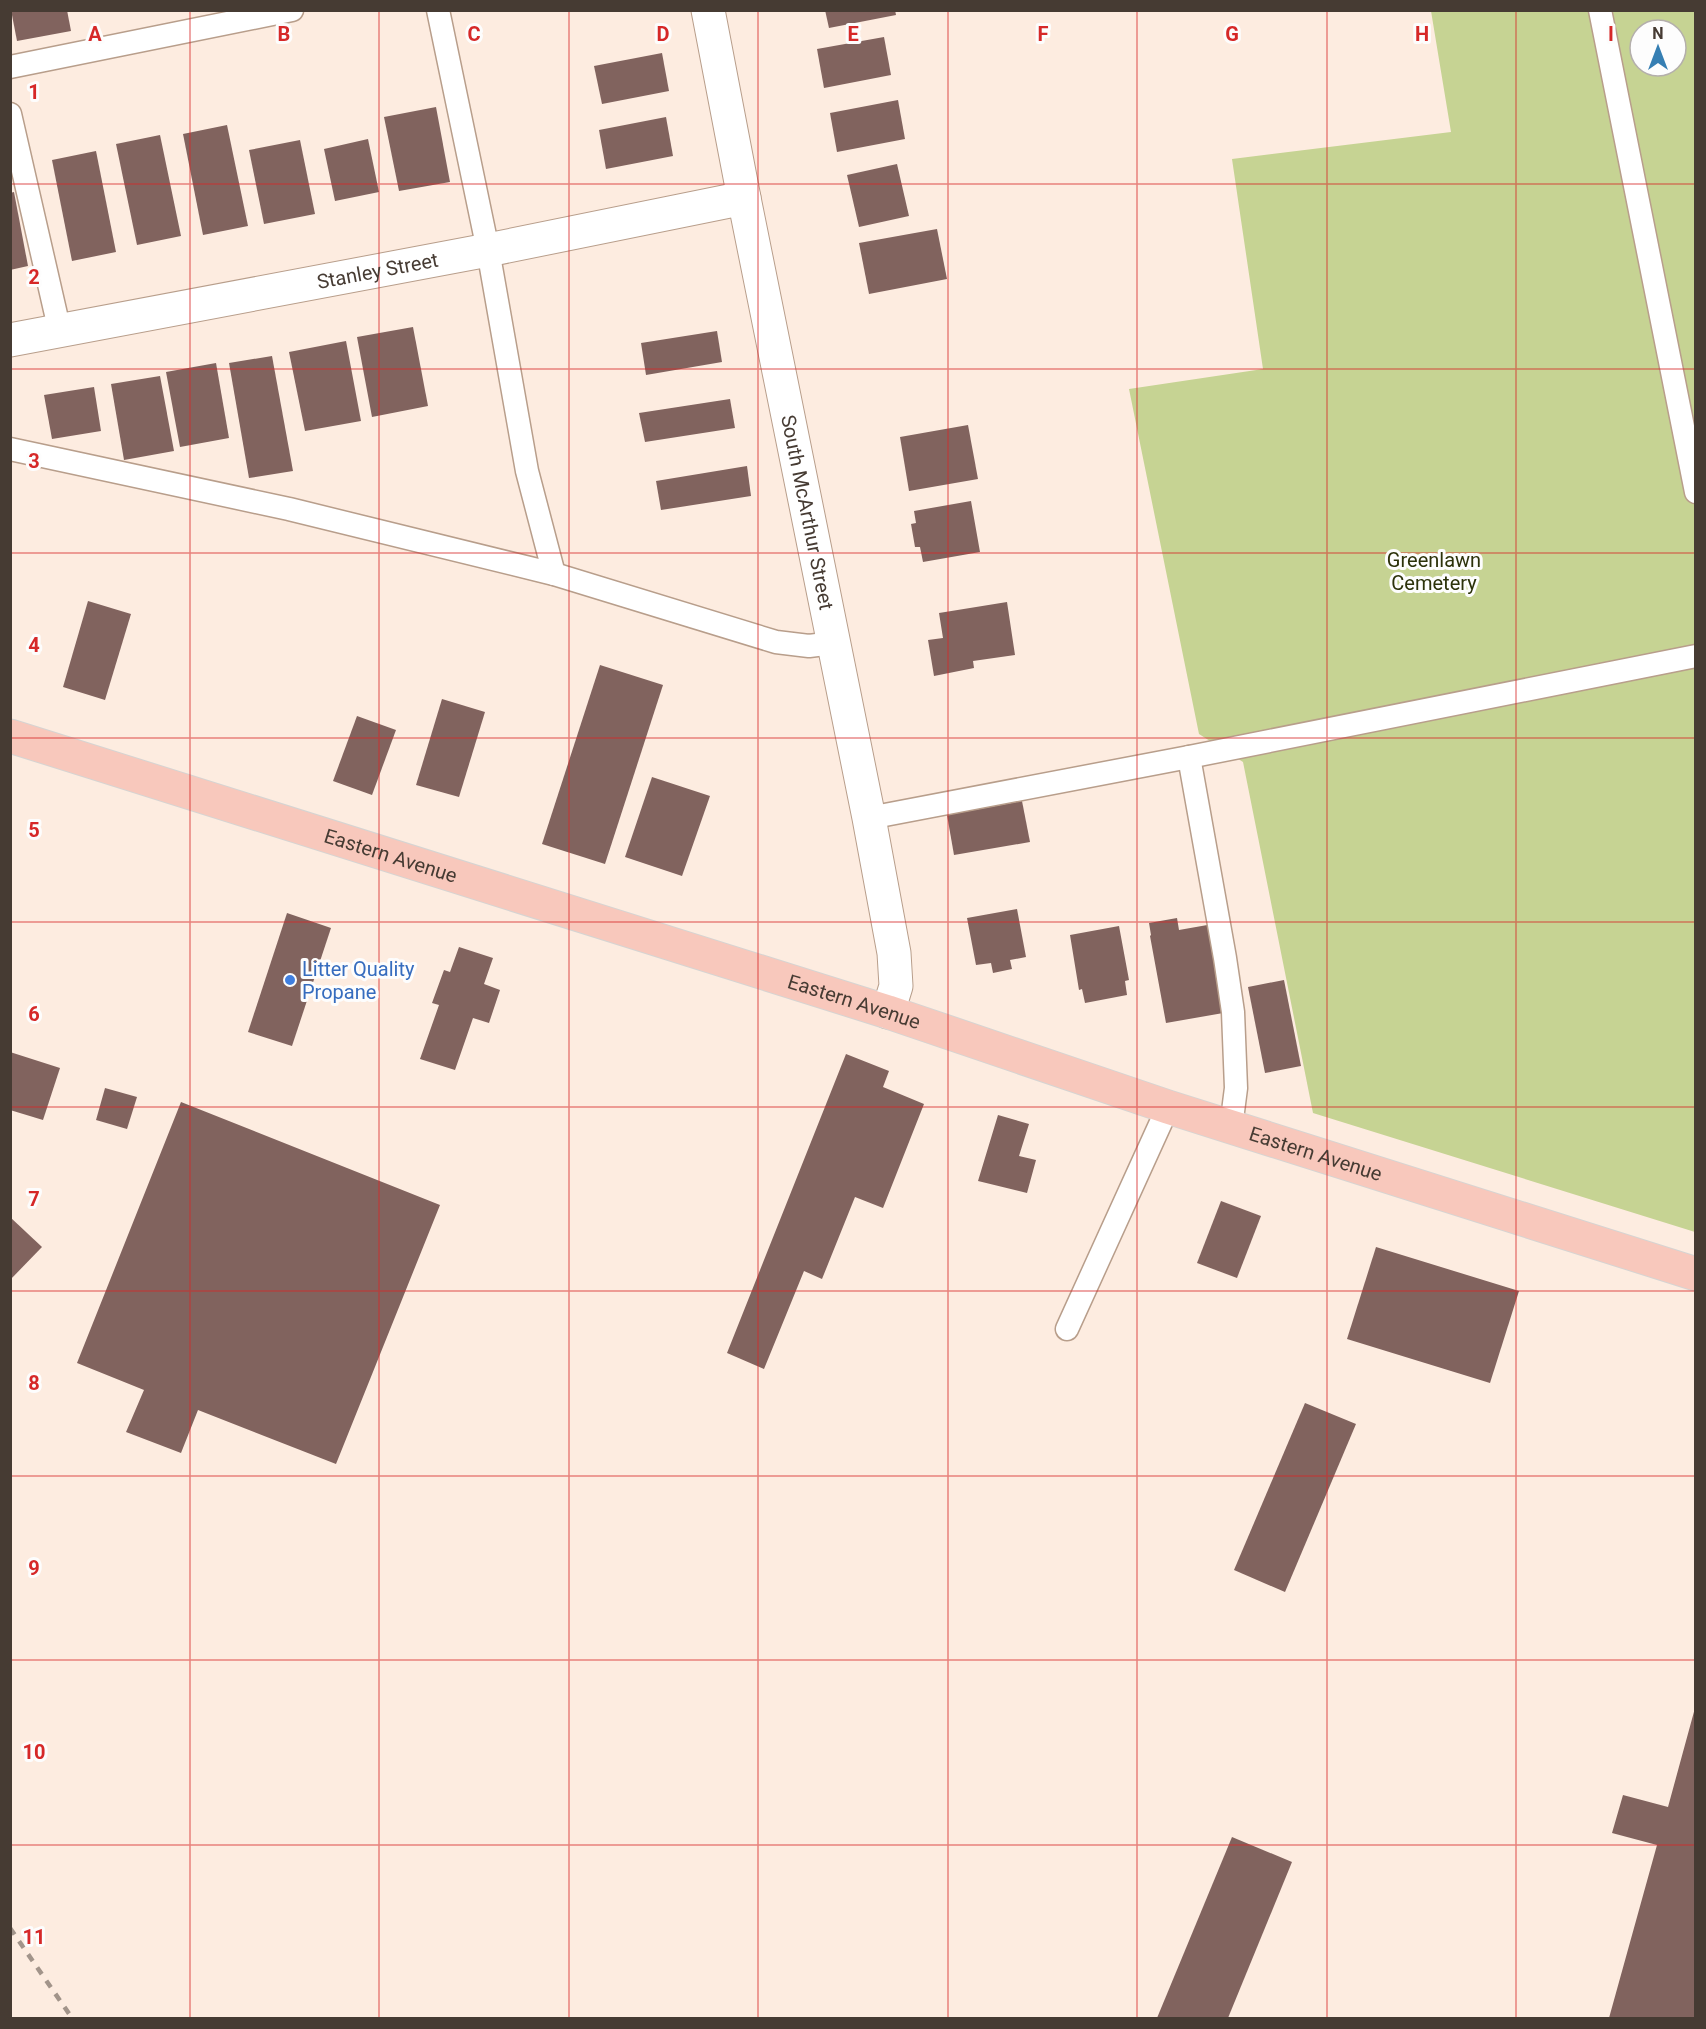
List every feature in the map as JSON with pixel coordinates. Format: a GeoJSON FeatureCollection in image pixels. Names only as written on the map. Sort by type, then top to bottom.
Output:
{"type":"FeatureCollection","features":[{"type":"Feature","properties":{"kind":"main road","name":"Eastern Avenue"},"geometry":{"type":"LineString","coordinates":[[10,736],[888,1012],[1168,1107],[1695,1274]]}},
{"type":"Feature","properties":{"kind":"street","name":"South McArthur Street"},"geometry":{"type":"LineString","coordinates":[[708,10],[894,953],[896,986],[888,1012]]}},
{"type":"Feature","properties":{"kind":"street","name":"Stanley Street"},"geometry":{"type":"LineString","coordinates":[[10,340],[488,250],[744,198]]}},
{"type":"Feature","properties":{"kind":"lane"},"geometry":{"type":"LineString","coordinates":[[10,67],[292,10]]}},
{"type":"Feature","properties":{"kind":"lane"},"geometry":{"type":"LineString","coordinates":[[438,10],[488,250],[527,471],[554,574]]}},
{"type":"Feature","properties":{"kind":"lane"},"geometry":{"type":"LineString","coordinates":[[1600,10],[1695,492]]}},
{"type":"Feature","properties":{"kind":"lane"},"geometry":{"type":"LineString","coordinates":[[10,114],[60,332]]}},
{"type":"Feature","properties":{"kind":"lane"},"geometry":{"type":"LineString","coordinates":[[10,449],[289,509],[554,574],[776,642],[809,646],[833,643]]}},
{"type":"Feature","properties":{"kind":"lane"},"geometry":{"type":"LineString","coordinates":[[869,818],[1190,757],[1695,656]]}},
{"type":"Feature","properties":{"kind":"lane"},"geometry":{"type":"LineString","coordinates":[[1190,757],[1233,1012],[1236,1088],[1231,1127]]}},
{"type":"Feature","properties":{"kind":"lane"},"geometry":{"type":"LineString","coordinates":[[1066,1329],[1168,1107]]}},
{"type":"Feature","properties":{"kind":"green space","name":"Greenlawn Cemetery"},"geometry":{"type":"Polygon","coordinates":[[[1431,11],[1695,11],[1695,1232],[1313,1113],[1243,762],[1199,734],[1129,389],[1263,369],[1232,159],[1451,132],[1431,11]]]}},
{"type":"Feature","properties":{"kind":"building"},"geometry":{"type":"Polygon","coordinates":[[[11,10],[67,10],[71,31],[17,41],[11,10]]]}},
{"type":"Feature","properties":{"kind":"building"},"geometry":{"type":"Polygon","coordinates":[[[825,10],[895,10],[896,15],[829,28],[825,10]]]}},
{"type":"Feature","properties":{"kind":"building"},"geometry":{"type":"Polygon","coordinates":[[[884,37],[891,75],[824,88],[817,49],[884,37]]]}},
{"type":"Feature","properties":{"kind":"building"},"geometry":{"type":"Polygon","coordinates":[[[662,53],[669,91],[602,104],[594,66],[662,53]]]}},
{"type":"Feature","properties":{"kind":"building"},"geometry":{"type":"Polygon","coordinates":[[[898,100],[905,139],[837,152],[830,113],[898,100]]]}},
{"type":"Feature","properties":{"kind":"building"},"geometry":{"type":"Polygon","coordinates":[[[436,107],[450,182],[399,191],[384,117],[436,107]]]}},
{"type":"Feature","properties":{"kind":"building"},"geometry":{"type":"Polygon","coordinates":[[[666,117],[673,156],[606,169],[599,130],[666,117]]]}},
{"type":"Feature","properties":{"kind":"building"},"geometry":{"type":"Polygon","coordinates":[[[227,125],[248,226],[203,235],[183,134],[227,125]]]}},
{"type":"Feature","properties":{"kind":"building"},"geometry":{"type":"Polygon","coordinates":[[[160,135],[181,236],[137,245],[116,144],[160,135]]]}},
{"type":"Feature","properties":{"kind":"building"},"geometry":{"type":"Polygon","coordinates":[[[368,139],[379,192],[335,201],[324,149],[368,139]]]}},
{"type":"Feature","properties":{"kind":"building"},"geometry":{"type":"Polygon","coordinates":[[[300,140],[315,214],[264,224],[249,150],[300,140]]]}},
{"type":"Feature","properties":{"kind":"building"},"geometry":{"type":"Polygon","coordinates":[[[96,151],[116,252],[72,261],[52,160],[96,151]]]}},
{"type":"Feature","properties":{"kind":"building"},"geometry":{"type":"Polygon","coordinates":[[[897,164],[909,216],[859,227],[847,175],[897,164]]]}},
{"type":"Feature","properties":{"kind":"building"},"geometry":{"type":"Polygon","coordinates":[[[14,192],[28,266],[10,270],[10,193],[14,192]]]}},
{"type":"Feature","properties":{"kind":"building"},"geometry":{"type":"Polygon","coordinates":[[[937,229],[947,279],[869,294],[859,243],[937,229]]]}},
{"type":"Feature","properties":{"kind":"building"},"geometry":{"type":"Polygon","coordinates":[[[413,327],[428,406],[372,417],[357,337],[413,327]]]}},
{"type":"Feature","properties":{"kind":"building"},"geometry":{"type":"Polygon","coordinates":[[[717,331],[722,362],[646,375],[641,343],[717,331]]]}},
{"type":"Feature","properties":{"kind":"building"},"geometry":{"type":"Polygon","coordinates":[[[346,341],[361,421],[305,431],[289,352],[346,341]]]}},
{"type":"Feature","properties":{"kind":"building"},"geometry":{"type":"Polygon","coordinates":[[[272,356],[293,471],[249,478],[229,363],[272,356]]]}},
{"type":"Feature","properties":{"kind":"building"},"geometry":{"type":"Polygon","coordinates":[[[216,363],[229,438],[180,447],[166,372],[216,363]]]}},
{"type":"Feature","properties":{"kind":"building"},"geometry":{"type":"Polygon","coordinates":[[[160,376],[174,451],[124,460],[111,384],[160,376]]]}},
{"type":"Feature","properties":{"kind":"building"},"geometry":{"type":"Polygon","coordinates":[[[94,387],[101,431],[52,439],[44,395],[94,387]]]}},
{"type":"Feature","properties":{"kind":"building"},"geometry":{"type":"Polygon","coordinates":[[[730,399],[735,428],[645,442],[639,413],[730,399]]]}},
{"type":"Feature","properties":{"kind":"building"},"geometry":{"type":"Polygon","coordinates":[[[968,425],[978,479],[909,491],[900,437],[968,425]]]}},
{"type":"Feature","properties":{"kind":"building"},"geometry":{"type":"Polygon","coordinates":[[[747,466],[751,496],[661,510],[656,481],[747,466]]]}},
{"type":"Feature","properties":{"kind":"building"},"geometry":{"type":"Polygon","coordinates":[[[971,501],[980,552],[923,562],[920,547],[915,547],[911,524],[916,523],[914,511],[971,501]]]}},
{"type":"Feature","properties":{"kind":"building"},"geometry":{"type":"Polygon","coordinates":[[[88,601],[131,614],[105,700],[63,687],[88,601]]]}},
{"type":"Feature","properties":{"kind":"building"},"geometry":{"type":"Polygon","coordinates":[[[1007,602],[1015,655],[973,661],[974,668],[934,676],[928,640],[943,638],[939,613],[1007,602]]]}},
{"type":"Feature","properties":{"kind":"building"},"geometry":{"type":"Polygon","coordinates":[[[600,665],[663,685],[605,864],[542,844],[600,665]]]}},
{"type":"Feature","properties":{"kind":"building"},"geometry":{"type":"Polygon","coordinates":[[[442,699],[485,712],[459,797],[416,785],[442,699]]]}},
{"type":"Feature","properties":{"kind":"building"},"geometry":{"type":"Polygon","coordinates":[[[357,716],[396,730],[372,795],[333,781],[357,716]]]}},
{"type":"Feature","properties":{"kind":"building"},"geometry":{"type":"Polygon","coordinates":[[[652,777],[710,796],[682,876],[625,857],[652,777]]]}},
{"type":"Feature","properties":{"kind":"building"},"geometry":{"type":"Polygon","coordinates":[[[1022,801],[1030,842],[954,855],[947,815],[1022,801]]]}},
{"type":"Feature","properties":{"kind":"building"},"geometry":{"type":"Polygon","coordinates":[[[1017,909],[1026,957],[1010,960],[1012,969],[993,973],[991,963],[976,965],[967,918],[1017,909]]]}},
{"type":"Feature","properties":{"kind":"building","name":"Litter Quality Propane"},"geometry":{"type":"Polygon","coordinates":[[[287,913],[331,928],[292,1046],[248,1032],[287,913]]]}},
{"type":"Feature","properties":{"kind":"building"},"geometry":{"type":"Polygon","coordinates":[[[1177,918],[1179,930],[1213,924],[1229,1012],[1166,1023],[1149,923],[1177,918]]]}},
{"type":"Feature","properties":{"kind":"building"},"geometry":{"type":"Polygon","coordinates":[[[1119,926],[1129,980],[1125,981],[1127,995],[1085,1003],[1082,989],[1079,990],[1070,935],[1119,926]]]}},
{"type":"Feature","properties":{"kind":"building"},"geometry":{"type":"Polygon","coordinates":[[[459,947],[493,958],[484,984],[500,990],[489,1023],[473,1018],[455,1070],[420,1059],[439,1005],[432,1003],[444,970],[450,972],[459,947]]]}},
{"type":"Feature","properties":{"kind":"building"},"geometry":{"type":"Polygon","coordinates":[[[1284,980],[1301,1066],[1265,1073],[1248,987],[1284,980]]]}},
{"type":"Feature","properties":{"kind":"building"},"geometry":{"type":"Polygon","coordinates":[[[10,1052],[60,1068],[43,1120],[10,1110],[10,1052]]]}},
{"type":"Feature","properties":{"kind":"building"},"geometry":{"type":"Polygon","coordinates":[[[846,1054],[889,1071],[883,1087],[924,1104],[883,1208],[855,1197],[822,1279],[804,1271],[764,1369],[727,1353],[846,1054]]]}},
{"type":"Feature","properties":{"kind":"building"},"geometry":{"type":"Polygon","coordinates":[[[105,1088],[137,1097],[127,1129],[96,1120],[105,1088]]]}},
{"type":"Feature","properties":{"kind":"building"},"geometry":{"type":"Polygon","coordinates":[[[181,1102],[440,1205],[336,1464],[198,1410],[181,1453],[126,1432],[144,1390],[77,1363],[181,1102]]]}},
{"type":"Feature","properties":{"kind":"building"},"geometry":{"type":"Polygon","coordinates":[[[998,1115],[1029,1124],[1019,1156],[1036,1160],[1027,1193],[978,1181],[998,1115]]]}},
{"type":"Feature","properties":{"kind":"building"},"geometry":{"type":"Polygon","coordinates":[[[1221,1201],[1261,1216],[1237,1278],[1197,1263],[1221,1201]]]}},
{"type":"Feature","properties":{"kind":"building"},"geometry":{"type":"Polygon","coordinates":[[[10,1217],[42,1247],[10,1280],[10,1217]]]}},
{"type":"Feature","properties":{"kind":"building"},"geometry":{"type":"Polygon","coordinates":[[[1376,1247],[1519,1291],[1490,1383],[1347,1339],[1376,1247]]]}},
{"type":"Feature","properties":{"kind":"building"},"geometry":{"type":"Polygon","coordinates":[[[1305,1403],[1356,1424],[1285,1592],[1234,1570],[1305,1403]]]}},
{"type":"Feature","properties":{"kind":"building"},"geometry":{"type":"Polygon","coordinates":[[[1695,1708],[1696,2018],[1609,2018],[1657,1845],[1612,1833],[1623,1795],[1668,1807],[1695,1708]]]}},
{"type":"Feature","properties":{"kind":"building"},"geometry":{"type":"Polygon","coordinates":[[[1232,1837],[1292,1862],[1228,2018],[1157,2018],[1232,1837]]]}},
{"type":"Feature","properties":{"kind":"railway"},"geometry":{"type":"LineString","coordinates":[[10,1928],[72,2018]]}},
{"type":"Feature","properties":{"kind":"place","name":"Litter Quality Propane"},"geometry":{"type":"Point","coordinates":[290,980]}}]}
